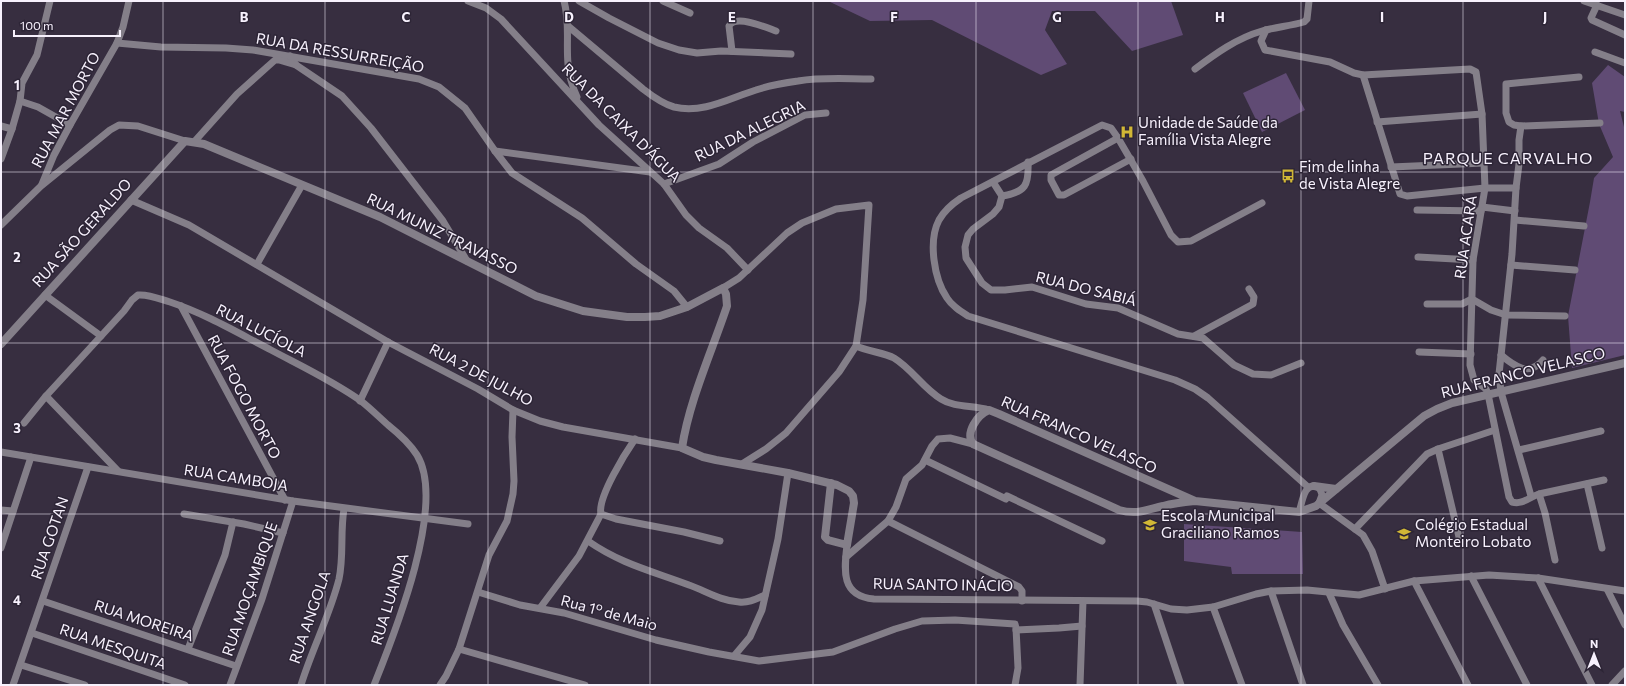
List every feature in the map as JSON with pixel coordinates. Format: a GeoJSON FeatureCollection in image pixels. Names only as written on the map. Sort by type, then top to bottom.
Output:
{"type":"FeatureCollection","features":[{"type":"Feature","properties":{"kind":"street"},"geometry":{"type":"LineString","coordinates":[[1,159],[20,101],[22,84],[37,55],[50,1]]}},
{"type":"Feature","properties":{"kind":"street","name":"RUA MAR MORTO"},"geometry":{"type":"LineString","coordinates":[[41,186],[70,125],[117,43],[123,27],[129,1]]}},
{"type":"Feature","properties":{"kind":"street","name":"RUA DA CAIXA D'ÁGUA"},"geometry":{"type":"LineString","coordinates":[[468,1],[486,8],[500,19],[599,124],[664,184],[686,215],[698,228],[727,248],[748,270]]}},
{"type":"Feature","properties":{"kind":"street"},"geometry":{"type":"LineString","coordinates":[[564,1],[568,26],[567,52],[569,76],[580,103]]}},
{"type":"Feature","properties":{"kind":"street"},"geometry":{"type":"LineString","coordinates":[[579,1],[609,18],[670,48],[697,53],[732,51],[791,54]]}},
{"type":"Feature","properties":{"kind":"street"},"geometry":{"type":"LineString","coordinates":[[663,1],[690,13]]}},
{"type":"Feature","properties":{"kind":"street"},"geometry":{"type":"LineString","coordinates":[[1195,69],[1214,55],[1245,37],[1266,30],[1306,21],[1309,1]]}},
{"type":"Feature","properties":{"kind":"street"},"geometry":{"type":"LineString","coordinates":[[1584,1],[1625,15]]}},
{"type":"Feature","properties":{"kind":"street"},"geometry":{"type":"LineString","coordinates":[[1597,5],[1592,20],[1625,35]]}},
{"type":"Feature","properties":{"kind":"street"},"geometry":{"type":"LineString","coordinates":[[732,51],[729,26],[730,23],[734,21],[752,23],[776,31]]}},
{"type":"Feature","properties":{"kind":"street"},"geometry":{"type":"LineString","coordinates":[[568,26],[653,97],[676,107],[704,107],[733,100],[758,89],[800,80],[871,79]]}},
{"type":"Feature","properties":{"kind":"street"},"geometry":{"type":"LineString","coordinates":[[1266,30],[1262,41],[1265,50],[1330,62],[1354,73],[1363,75],[1398,190],[1403,196],[1485,188],[1516,188]]}},
{"type":"Feature","properties":{"kind":"street","name":"RUA DA RESSURREIÇÃO"},"geometry":{"type":"LineString","coordinates":[[117,43],[175,48],[226,48],[253,50],[419,79],[438,86],[465,108],[495,151],[512,172],[582,218],[636,264],[674,291],[687,307]]}},
{"type":"Feature","properties":{"kind":"street"},"geometry":{"type":"LineString","coordinates":[[1595,52],[1625,63]]}},
{"type":"Feature","properties":{"kind":"street"},"geometry":{"type":"LineString","coordinates":[[290,56],[296,66]]}},
{"type":"Feature","properties":{"kind":"street"},"geometry":{"type":"LineString","coordinates":[[189,142],[237,94],[275,60],[296,66],[342,96],[358,113],[443,221],[467,261]]}},
{"type":"Feature","properties":{"kind":"street","name":"RUA ACARÁ"},"geometry":{"type":"LineString","coordinates":[[1363,75],[1470,69],[1476,72],[1478,76],[1482,114],[1485,188],[1473,260],[1470,365],[1472,376],[1476,382],[1486,389],[1488,395]]}},
{"type":"Feature","properties":{"kind":"street"},"geometry":{"type":"LineString","coordinates":[[1579,77],[1506,84],[1506,113],[1509,122],[1514,125],[1521,126],[1600,123]]}},
{"type":"Feature","properties":{"kind":"street"},"geometry":{"type":"LineString","coordinates":[[20,101],[38,107],[70,125]]}},
{"type":"Feature","properties":{"kind":"street","name":"RUA DA ALEGRIA"},"geometry":{"type":"LineString","coordinates":[[664,184],[719,164],[753,142],[805,115],[826,113]]}},
{"type":"Feature","properties":{"kind":"street"},"geometry":{"type":"LineString","coordinates":[[1377,122],[1482,114]]}},
{"type":"Feature","properties":{"kind":"street"},"geometry":{"type":"LineString","coordinates":[[1,126],[12,129]]}},
{"type":"Feature","properties":{"kind":"street","name":"RUA MUNIZ TRAVASSO"},"geometry":{"type":"LineString","coordinates":[[1,225],[41,186],[110,130],[119,126],[138,126],[189,142],[204,144],[380,217],[536,296],[583,311],[608,315],[645,317],[660,316],[687,307],[723,288],[748,270],[790,230],[810,219],[836,209],[869,205],[863,300],[856,346]]}},
{"type":"Feature","properties":{"kind":"street"},"geometry":{"type":"LineString","coordinates":[[1262,203],[1191,241],[1178,242],[1170,235],[1131,159],[1113,130],[1106,126],[1098,126],[961,198],[950,206],[936,226],[934,244],[937,276],[948,300],[957,309],[968,316],[1175,380],[1190,387],[1213,403],[1311,487],[1322,492],[1320,503]]}},
{"type":"Feature","properties":{"kind":"street"},"geometry":{"type":"LineString","coordinates":[[1521,126],[1515,220],[1499,374],[1501,392],[1519,450],[1535,495],[1545,513],[1555,560]]}},
{"type":"Feature","properties":{"kind":"street"},"geometry":{"type":"LineString","coordinates":[[1118,138],[1051,175],[1051,180],[1056,190],[1060,196],[1064,195],[1131,159]]}},
{"type":"Feature","properties":{"kind":"street","name":"RUA SÃO GERALDO"},"geometry":{"type":"LineString","coordinates":[[1,344],[131,200],[189,142]]}},
{"type":"Feature","properties":{"kind":"street"},"geometry":{"type":"LineString","coordinates":[[495,151],[650,172]]}},
{"type":"Feature","properties":{"kind":"street"},"geometry":{"type":"LineString","coordinates":[[994,182],[1002,196],[1020,191],[1027,184],[1029,175],[1028,162]]}},
{"type":"Feature","properties":{"kind":"street"},"geometry":{"type":"LineString","coordinates":[[1391,167],[1484,163]]}},
{"type":"Feature","properties":{"kind":"street"},"geometry":{"type":"LineString","coordinates":[[256,264],[302,185]]}},
{"type":"Feature","properties":{"kind":"street","name":"RUA DO SABIÁ"},"geometry":{"type":"LineString","coordinates":[[1002,196],[999,207],[993,214],[973,229],[965,241],[966,258],[985,286],[991,290],[996,291],[1032,287],[1086,304],[1118,308],[1178,334],[1203,338],[1234,365],[1253,374],[1271,375],[1302,363]]}},
{"type":"Feature","properties":{"kind":"street","name":"RUA 2 DE JULHO"},"geometry":{"type":"LineString","coordinates":[[131,200],[189,224],[388,342],[478,389],[513,410],[540,421],[563,427],[682,448],[703,457],[788,472],[831,483],[849,491]]}},
{"type":"Feature","properties":{"kind":"street"},"geometry":{"type":"LineString","coordinates":[[1417,210],[1481,209],[1515,211]]}},
{"type":"Feature","properties":{"kind":"street"},"geometry":{"type":"LineString","coordinates":[[1515,220],[1584,226]]}},
{"type":"Feature","properties":{"kind":"street"},"geometry":{"type":"LineString","coordinates":[[1418,257],[1473,260]]}},
{"type":"Feature","properties":{"kind":"street"},"geometry":{"type":"LineString","coordinates":[[1511,265],[1575,270]]}},
{"type":"Feature","properties":{"kind":"street"},"geometry":{"type":"LineString","coordinates":[[682,448],[691,407],[727,306],[726,294],[723,288]]}},
{"type":"Feature","properties":{"kind":"street"},"geometry":{"type":"LineString","coordinates":[[1194,336],[1253,304],[1254,297],[1248,289]]}},
{"type":"Feature","properties":{"kind":"street"},"geometry":{"type":"LineString","coordinates":[[45,295],[101,336]]}},
{"type":"Feature","properties":{"kind":"street","name":"RUA LUCÍOLA"},"geometry":{"type":"LineString","coordinates":[[24,423],[46,396],[124,311],[132,300],[138,295],[158,298],[181,306],[226,326],[313,372],[360,401],[398,433],[417,454],[424,475],[426,519]]}},
{"type":"Feature","properties":{"kind":"street"},"geometry":{"type":"LineString","coordinates":[[1427,304],[1462,304],[1472,299],[1491,310],[1506,315],[1565,316]]}},
{"type":"Feature","properties":{"kind":"street","name":"RUA FOGO MORTO"},"geometry":{"type":"LineString","coordinates":[[181,306],[285,500]]}},
{"type":"Feature","properties":{"kind":"street"},"geometry":{"type":"LineString","coordinates":[[360,401],[388,342]]}},
{"type":"Feature","properties":{"kind":"street"},"geometry":{"type":"LineString","coordinates":[[742,464],[766,450],[786,433],[839,372],[856,346],[894,358],[941,399],[952,404],[976,406],[989,410]]}},
{"type":"Feature","properties":{"kind":"street"},"geometry":{"type":"LineString","coordinates":[[1419,352],[1471,354]]}},
{"type":"Feature","properties":{"kind":"street"},"geometry":{"type":"LineString","coordinates":[[1502,355],[1518,368],[1526,369],[1539,365],[1543,360]]}},
{"type":"Feature","properties":{"kind":"street","name":"RUA FRANCO VELASCO"},"geometry":{"type":"LineString","coordinates":[[1195,501],[989,410],[978,416],[970,437],[973,444],[1113,507],[1128,512],[1138,512],[1172,504],[1195,501],[1299,512],[1308,510],[1320,503],[1430,412],[1444,406],[1625,363]]}},
{"type":"Feature","properties":{"kind":"street"},"geometry":{"type":"LineString","coordinates":[[1488,395],[1512,502],[1517,503],[1529,500],[1535,495],[1604,480]]}},
{"type":"Feature","properties":{"kind":"street"},"geometry":{"type":"LineString","coordinates":[[46,396],[118,472]]}},
{"type":"Feature","properties":{"kind":"street"},"geometry":{"type":"LineString","coordinates":[[440,685],[459,649],[494,544],[506,521],[513,494],[514,481],[512,437],[513,410]]}},
{"type":"Feature","properties":{"kind":"street"},"geometry":{"type":"LineString","coordinates":[[1355,529],[1427,454],[1496,430]]}},
{"type":"Feature","properties":{"kind":"street"},"geometry":{"type":"LineString","coordinates":[[1519,450],[1601,431]]}},
{"type":"Feature","properties":{"kind":"street"},"geometry":{"type":"LineString","coordinates":[[846,557],[888,521],[896,508],[906,478],[922,465],[932,446],[938,439],[950,438],[973,444]]}},
{"type":"Feature","properties":{"kind":"street"},"geometry":{"type":"LineString","coordinates":[[604,515],[601,509],[606,492],[618,466],[635,439]]}},
{"type":"Feature","properties":{"kind":"street"},"geometry":{"type":"LineString","coordinates":[[1438,449],[1459,536]]}},
{"type":"Feature","properties":{"kind":"street","name":"RUA CAMBOJA"},"geometry":{"type":"LineString","coordinates":[[1,452],[285,500],[344,509],[468,524]]}},
{"type":"Feature","properties":{"kind":"street"},"geometry":{"type":"LineString","coordinates":[[1,548],[31,457]]}},
{"type":"Feature","properties":{"kind":"street"},"geometry":{"type":"LineString","coordinates":[[925,460],[1102,541]]}},
{"type":"Feature","properties":{"kind":"street","name":"RUA GOTAN"},"geometry":{"type":"LineString","coordinates":[[13,685],[88,467]]}},
{"type":"Feature","properties":{"kind":"street"},"geometry":{"type":"LineString","coordinates":[[734,656],[750,637],[762,610],[778,539],[788,472]]}},
{"type":"Feature","properties":{"kind":"street"},"geometry":{"type":"LineString","coordinates":[[831,483],[824,537],[828,540],[847,545]]}},
{"type":"Feature","properties":{"kind":"street"},"geometry":{"type":"LineString","coordinates":[[1587,484],[1602,548]]}},
{"type":"Feature","properties":{"kind":"street"},"geometry":{"type":"LineString","coordinates":[[1299,512],[1304,498],[1304,492],[1311,487],[1336,490]]}},
{"type":"Feature","properties":{"kind":"street","name":"RUA SANTO INÁCIO"},"geometry":{"type":"LineString","coordinates":[[849,491],[853,496],[854,503],[846,557],[848,584],[855,594],[866,598],[1137,601],[1154,604],[1164,608],[1180,610],[1213,607],[1271,591],[1307,590],[1359,595],[1414,581],[1471,576],[1505,575],[1538,578],[1625,591]]}},
{"type":"Feature","properties":{"kind":"street"},"geometry":{"type":"LineString","coordinates":[[1304,498],[1311,504],[1320,503],[1355,529],[1368,542],[1385,589]]}},
{"type":"Feature","properties":{"kind":"street","name":"RUA MOÇAMBIQUE"},"geometry":{"type":"LineString","coordinates":[[230,685],[262,598],[294,501]]}},
{"type":"Feature","properties":{"kind":"street","name":"RUA ANGOLA"},"geometry":{"type":"LineString","coordinates":[[302,685],[339,579],[342,553],[341,525],[344,509]]}},
{"type":"Feature","properties":{"kind":"street"},"geometry":{"type":"LineString","coordinates":[[1,510],[13,511]]}},
{"type":"Feature","properties":{"kind":"street"},"geometry":{"type":"LineString","coordinates":[[184,514],[234,522],[283,533]]}},
{"type":"Feature","properties":{"kind":"street"},"geometry":{"type":"LineString","coordinates":[[604,515],[720,541]]}},
{"type":"Feature","properties":{"kind":"street"},"geometry":{"type":"LineString","coordinates":[[540,608],[571,568],[604,515]]}},
{"type":"Feature","properties":{"kind":"street","name":"RUA LUANDA"},"geometry":{"type":"LineString","coordinates":[[374,685],[403,610],[426,519]]}},
{"type":"Feature","properties":{"kind":"street","name":"RUA SANTO INÁCIO"},"geometry":{"type":"LineString","coordinates":[[888,521],[1019,586],[1022,591],[1022,600]]}},
{"type":"Feature","properties":{"kind":"street"},"geometry":{"type":"LineString","coordinates":[[188,649],[225,555],[234,522]]}},
{"type":"Feature","properties":{"kind":"street"},"geometry":{"type":"LineString","coordinates":[[588,541],[619,560],[690,585],[724,599],[746,602],[765,595]]}},
{"type":"Feature","properties":{"kind":"street"},"geometry":{"type":"LineString","coordinates":[[1471,576],[1527,685]]}},
{"type":"Feature","properties":{"kind":"street"},"geometry":{"type":"LineString","coordinates":[[1538,578],[1592,685]]}},
{"type":"Feature","properties":{"kind":"street"},"geometry":{"type":"LineString","coordinates":[[1414,581],[1468,685]]}},
{"type":"Feature","properties":{"kind":"street"},"geometry":{"type":"LineString","coordinates":[[1607,589],[1625,625]]}},
{"type":"Feature","properties":{"kind":"street"},"geometry":{"type":"LineString","coordinates":[[1271,591],[1303,685]]}},
{"type":"Feature","properties":{"kind":"street","name":"Rua 1º de Maio"},"geometry":{"type":"LineString","coordinates":[[478,592],[656,640],[758,661],[827,653],[900,627],[922,621],[955,620],[1012,624],[1016,625],[1016,630]]}},
{"type":"Feature","properties":{"kind":"street"},"geometry":{"type":"LineString","coordinates":[[1329,592],[1343,625],[1378,685]]}},
{"type":"Feature","properties":{"kind":"street"},"geometry":{"type":"LineString","coordinates":[[1080,685],[1083,600]]}},
{"type":"Feature","properties":{"kind":"street","name":"RUA MOREIRA"},"geometry":{"type":"LineString","coordinates":[[43,601],[236,666]]}},
{"type":"Feature","properties":{"kind":"street"},"geometry":{"type":"LineString","coordinates":[[1154,604],[1181,685]]}},
{"type":"Feature","properties":{"kind":"street"},"geometry":{"type":"LineString","coordinates":[[1213,607],[1242,685]]}},
{"type":"Feature","properties":{"kind":"street"},"geometry":{"type":"LineString","coordinates":[[1015,685],[1018,668],[1016,630],[1082,626]]}},
{"type":"Feature","properties":{"kind":"street","name":"RUA MESQUITA"},"geometry":{"type":"LineString","coordinates":[[32,633],[185,685]]}},
{"type":"Feature","properties":{"kind":"street"},"geometry":{"type":"LineString","coordinates":[[459,649],[585,685]]}},
{"type":"Feature","properties":{"kind":"street"},"geometry":{"type":"LineString","coordinates":[[21,665],[85,685]]}},
{"type":"Feature","properties":{"kind":"street"},"geometry":{"type":"LineString","coordinates":[[1612,685],[1625,671]]}},
{"type":"Feature","properties":{"kind":"shaded area"},"geometry":{"type":"Polygon","coordinates":[[[828,1],[1171,1],[1183,35],[1132,51],[1095,11],[1052,11],[1045,30],[1067,64],[1041,75],[932,20],[870,21],[828,1]]]}},
{"type":"Feature","properties":{"kind":"shaded area"},"geometry":{"type":"Polygon","coordinates":[[[1608,65],[1625,77],[1625,112],[1620,111],[1625,131],[1625,355],[1572,368],[1568,316],[1594,178],[1613,157],[1599,124],[1592,83],[1608,65]]]}},
{"type":"Feature","properties":{"kind":"shaded area"},"geometry":{"type":"Polygon","coordinates":[[[1286,73],[1305,110],[1262,132],[1243,93],[1286,73]]]}},
{"type":"Feature","properties":{"kind":"shaded area"},"geometry":{"type":"Polygon","coordinates":[[[1184,524],[1302,532],[1303,574],[1232,574],[1231,567],[1184,561],[1184,524]]]}},
{"type":"Feature","properties":{"kind":"place","name":"Unidade de Saúde da Família Vista Alegre"},"geometry":{"type":"Point","coordinates":[1127,132]}},
{"type":"Feature","properties":{"kind":"place","name":"Fim de linha de Vista Alegre"},"geometry":{"type":"Point","coordinates":[1288,176]}},
{"type":"Feature","properties":{"kind":"place","name":"Escola Municipal Graciliano Ramos"},"geometry":{"type":"Point","coordinates":[1150,525]}},
{"type":"Feature","properties":{"kind":"place","name":"Colégio Estadual Monteiro Lobato"},"geometry":{"type":"Point","coordinates":[1404,534]}},
{"type":"Feature","properties":{"kind":"district","name":"PARQUE CARVALHO"},"geometry":{"type":"Point","coordinates":[1508,158]}}]}
